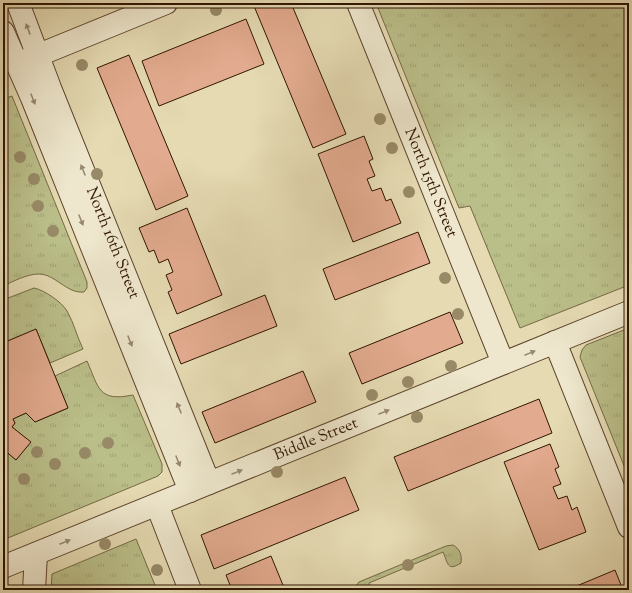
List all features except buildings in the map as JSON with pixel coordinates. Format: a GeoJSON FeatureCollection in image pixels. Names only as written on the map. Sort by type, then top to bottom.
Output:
{"type":"FeatureCollection","features":[{"type":"Feature","properties":{"kind":"street","name":"North 16th Street"},"geometry":{"type":"LineString","coordinates":[[18,3],[199,487]]}},
{"type":"Feature","properties":{"kind":"street"},"geometry":{"type":"LineString","coordinates":[[10,67],[166,3]]}},
{"type":"Feature","properties":{"kind":"street","name":"North 15th Street"},"geometry":{"type":"LineString","coordinates":[[358,3],[503,363]]}},
{"type":"Feature","properties":{"kind":"street","name":"North 16th Street"},"geometry":{"type":"LineString","coordinates":[[3,32],[10,67],[35,105],[199,487]]}},
{"type":"Feature","properties":{"kind":"street","name":"Biddle Street"},"geometry":{"type":"LineString","coordinates":[[3,567],[629,312]]}},
{"type":"Feature","properties":{"kind":"street"},"geometry":{"type":"LineString","coordinates":[[555,342],[629,527]]}},
{"type":"Feature","properties":{"kind":"street"},"geometry":{"type":"LineString","coordinates":[[156,505],[190,590]]}},
{"type":"Feature","properties":{"kind":"street"},"geometry":{"type":"LineString","coordinates":[[34,590],[36,554]]}},
{"type":"Feature","properties":{"kind":"green space"},"geometry":{"type":"Polygon","coordinates":[[[376,3],[629,3],[629,285],[520,328],[470,206],[459,208],[376,3]]]}},
{"type":"Feature","properties":{"kind":"green space"},"geometry":{"type":"Polygon","coordinates":[[[12,96],[87,282],[87,288],[84,292],[72,290],[50,277],[39,274],[25,276],[3,286],[3,99],[12,96]]]}},
{"type":"Feature","properties":{"kind":"green space"},"geometry":{"type":"Polygon","coordinates":[[[34,288],[43,291],[65,308],[72,320],[83,349],[50,363],[36,329],[3,343],[3,300],[34,288]]]}},
{"type":"Feature","properties":{"kind":"green space"},"geometry":{"type":"Polygon","coordinates":[[[629,328],[629,478],[580,357],[582,350],[586,345],[629,328]]]}},
{"type":"Feature","properties":{"kind":"green space"},"geometry":{"type":"Polygon","coordinates":[[[87,361],[94,379],[101,391],[106,394],[121,397],[133,395],[162,464],[162,472],[158,476],[3,540],[3,449],[16,460],[30,442],[12,427],[15,423],[13,419],[26,413],[35,422],[68,408],[55,376],[87,361]]]}},
{"type":"Feature","properties":{"kind":"green space"},"geometry":{"type":"Polygon","coordinates":[[[136,539],[157,590],[51,590],[52,574],[136,539]]]}},
{"type":"Feature","properties":{"kind":"green space"},"geometry":{"type":"Polygon","coordinates":[[[453,545],[459,550],[461,555],[461,563],[456,566],[450,566],[447,563],[443,552],[369,583],[371,590],[356,590],[355,587],[359,582],[446,546],[453,545]]]}}]}
